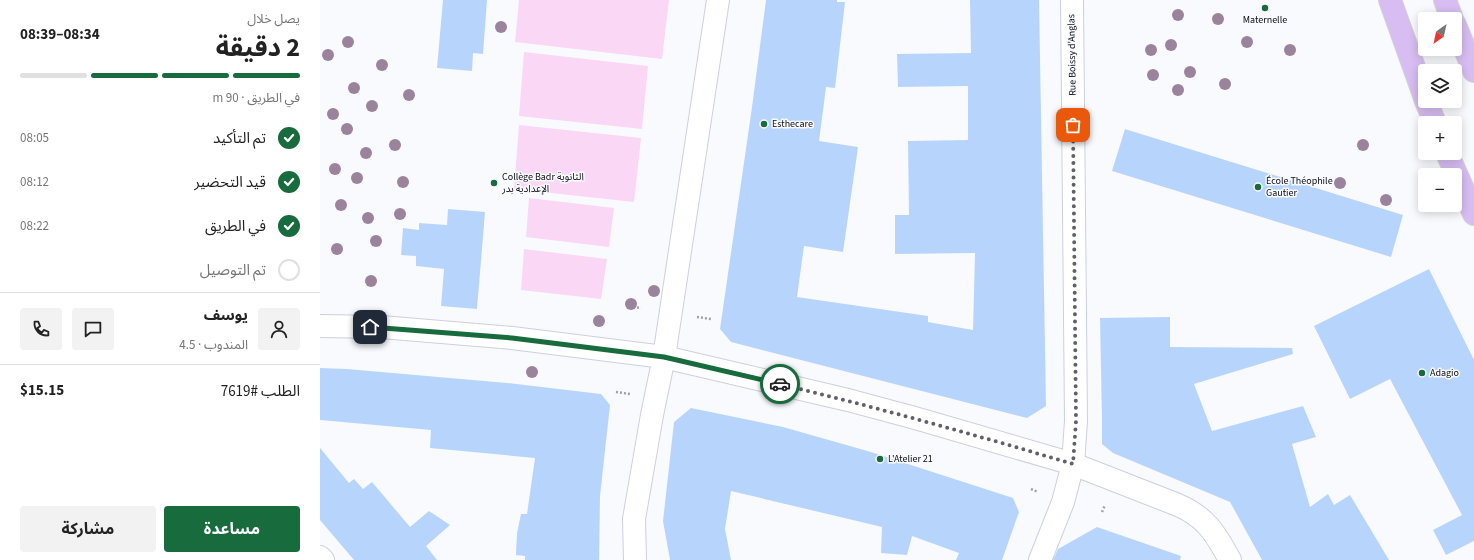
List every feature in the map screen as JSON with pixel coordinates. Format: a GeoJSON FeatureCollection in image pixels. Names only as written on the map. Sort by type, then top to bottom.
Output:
{"type":"FeatureCollection","features":[{"type":"Feature","properties":{"kind":"main road"},"geometry":{"type":"LineString","coordinates":[[1390,0],[1418,78]]}},
{"type":"Feature","properties":{"kind":"main road"},"geometry":{"type":"LineString","coordinates":[[1446,0],[1450,12]]}},
{"type":"Feature","properties":{"kind":"main road"},"geometry":{"type":"LineString","coordinates":[[1462,42],[1474,71]]}},
{"type":"Feature","properties":{"kind":"main road"},"geometry":{"type":"LineString","coordinates":[[1450,160],[1474,214]]}},
{"type":"Feature","properties":{"kind":"street"},"geometry":{"type":"LineString","coordinates":[[636,560],[634,519],[664,357],[718,0]]}},
{"type":"Feature","properties":{"kind":"street","name":"Rue Boissy d’Anglas"},"geometry":{"type":"LineString","coordinates":[[1040,560],[1063,502],[1073,464],[1076,421],[1072,0]]}},
{"type":"Feature","properties":{"kind":"street"},"geometry":{"type":"LineString","coordinates":[[320,326],[381,327],[512,338],[664,357],[848,400],[930,422],[1073,464],[1192,511],[1211,528],[1230,560]]}},
{"type":"Feature","properties":{"kind":"path"},"geometry":{"type":"LineString","coordinates":[[632,307],[641,308]]}},
{"type":"Feature","properties":{"kind":"path"},"geometry":{"type":"LineString","coordinates":[[697,317],[711,319]]}},
{"type":"Feature","properties":{"kind":"path"},"geometry":{"type":"LineString","coordinates":[[616,392],[630,394]]}},
{"type":"Feature","properties":{"kind":"shaded area"},"geometry":{"type":"Polygon","coordinates":[[[519,0],[669,0],[662,59],[515,42],[519,0]]]}},
{"type":"Feature","properties":{"kind":"shaded area"},"geometry":{"type":"Polygon","coordinates":[[[524,52],[648,66],[642,129],[519,116],[524,52]]]}},
{"type":"Feature","properties":{"kind":"shaded area"},"geometry":{"type":"Polygon","coordinates":[[[519,125],[641,138],[634,202],[514,189],[519,125]]]}},
{"type":"Feature","properties":{"kind":"shaded area"},"geometry":{"type":"Polygon","coordinates":[[[529,198],[614,208],[609,247],[526,237],[529,198]]]}},
{"type":"Feature","properties":{"kind":"shaded area"},"geometry":{"type":"Polygon","coordinates":[[[524,249],[607,259],[601,299],[521,290],[524,249]]]}},
{"type":"Feature","properties":{"kind":"building"},"geometry":{"type":"Polygon","coordinates":[[[443,0],[487,0],[483,54],[473,53],[472,71],[437,68],[443,0]]]}},
{"type":"Feature","properties":{"kind":"building"},"geometry":{"type":"Polygon","coordinates":[[[766,0],[837,0],[837,2],[845,2],[835,88],[826,87],[819,141],[858,147],[843,252],[804,246],[797,297],[928,316],[928,322],[973,330],[975,253],[895,254],[895,215],[909,215],[908,141],[968,140],[968,86],[898,87],[897,54],[971,53],[970,0],[1039,0],[1046,406],[1027,418],[731,342],[720,329],[766,0]]]}},
{"type":"Feature","properties":{"kind":"building"},"geometry":{"type":"Polygon","coordinates":[[[1125,129],[1403,215],[1391,257],[1112,171],[1125,129]]]}},
{"type":"Feature","properties":{"kind":"building"},"geometry":{"type":"Polygon","coordinates":[[[448,209],[485,212],[477,309],[441,306],[444,269],[416,266],[416,256],[401,255],[403,228],[419,230],[419,223],[447,225],[448,209]]]}},
{"type":"Feature","properties":{"kind":"building"},"geometry":{"type":"Polygon","coordinates":[[[1429,269],[1474,360],[1474,541],[1446,555],[1433,530],[1462,515],[1390,379],[1350,399],[1314,326],[1429,269]]]}},
{"type":"Feature","properties":{"kind":"building"},"geometry":{"type":"Polygon","coordinates":[[[1170,317],[1170,347],[1292,348],[1293,354],[1194,384],[1212,431],[1303,406],[1316,437],[1292,444],[1310,507],[1328,494],[1334,505],[1350,495],[1389,560],[1262,560],[1230,502],[1113,453],[1102,444],[1100,318],[1170,317]]]}},
{"type":"Feature","properties":{"kind":"building"},"geometry":{"type":"Polygon","coordinates":[[[320,368],[507,383],[601,394],[610,405],[600,496],[599,560],[525,560],[525,556],[516,555],[517,533],[521,514],[527,514],[535,458],[430,448],[431,430],[320,420],[320,368]]]}},
{"type":"Feature","properties":{"kind":"building"},"geometry":{"type":"Polygon","coordinates":[[[691,408],[783,427],[871,452],[1013,498],[1019,512],[1002,560],[956,560],[959,553],[912,536],[907,555],[881,553],[882,527],[731,491],[725,529],[731,560],[670,560],[663,521],[674,422],[691,408]]]}},
{"type":"Feature","properties":{"kind":"building"},"geometry":{"type":"Polygon","coordinates":[[[320,448],[349,483],[354,479],[363,489],[372,482],[410,527],[429,511],[450,525],[426,546],[437,560],[354,560],[320,520],[320,448]]]}},
{"type":"Feature","properties":{"kind":"building"},"geometry":{"type":"Polygon","coordinates":[[[1097,527],[1181,556],[1180,560],[1053,560],[1058,549],[1097,527]]]}},
{"type":"Feature","properties":{"kind":"way so far"},"geometry":{"type":"LineString","coordinates":[[780,384],[915,418],[1073,464],[1076,421],[1073,125]]}},
{"type":"Feature","properties":{"kind":"place","name":"Maternelle"},"geometry":{"type":"Point","coordinates":[1265,8]}},
{"type":"Feature","properties":{"kind":"place","name":"Esthecare"},"geometry":{"type":"Point","coordinates":[764,124]}},
{"type":"Feature","properties":{"kind":"place","name":"Collège Badr الثانوية الإعدادية بدر"},"geometry":{"type":"Point","coordinates":[494,183]}},
{"type":"Feature","properties":{"kind":"place","name":"École Théophile Gautier"},"geometry":{"type":"Point","coordinates":[1258,187]}},
{"type":"Feature","properties":{"kind":"place","name":"Adagio"},"geometry":{"type":"Point","coordinates":[1422,373]}},
{"type":"Feature","properties":{"kind":"place","name":"L'Atelier 21"},"geometry":{"type":"Point","coordinates":[880,459]}},
{"type":"Feature","properties":{"kind":"route"},"geometry":{"type":"LineString","coordinates":[[370,327],[512,338],[664,357],[780,384]]}}]}
